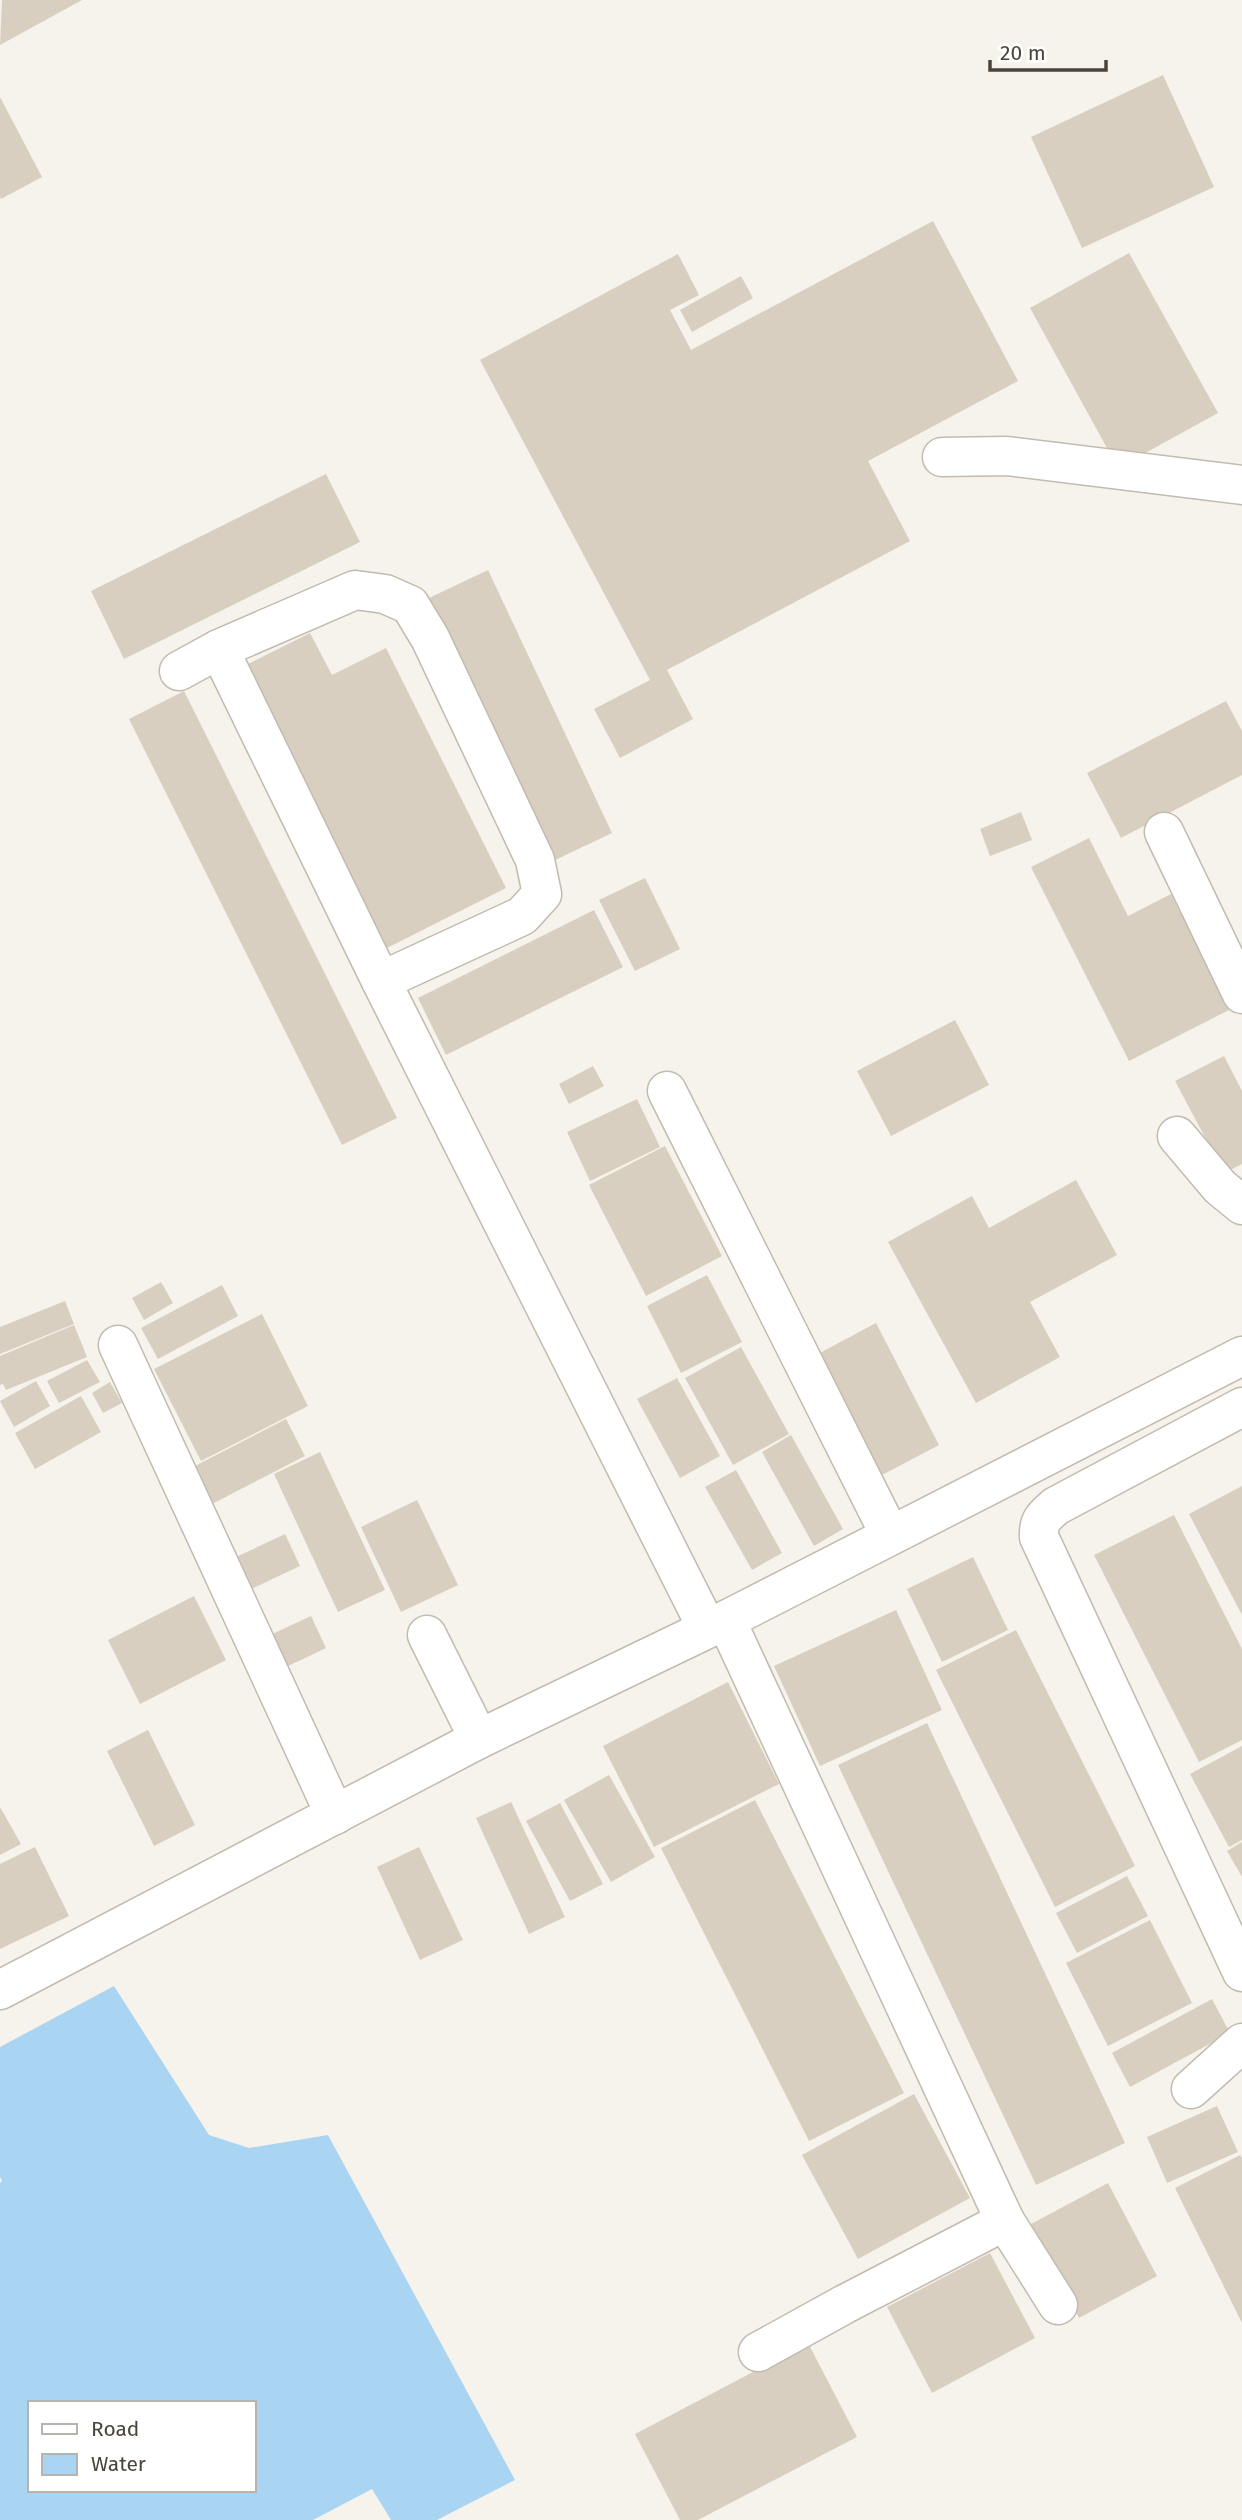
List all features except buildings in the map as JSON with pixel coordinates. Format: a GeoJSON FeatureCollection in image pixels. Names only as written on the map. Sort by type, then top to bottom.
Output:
{"type":"FeatureCollection","features":[{"type":"Feature","properties":{"kind":"street"},"geometry":{"type":"LineString","coordinates":[[942,457],[1007,456],[1242,485]]}},
{"type":"Feature","properties":{"kind":"street"},"geometry":{"type":"LineString","coordinates":[[179,671],[219,649],[355,590],[385,594],[410,605],[430,638],[535,860],[541,894],[523,916],[381,981]]}},
{"type":"Feature","properties":{"kind":"street"},"geometry":{"type":"LineString","coordinates":[[219,649],[381,981],[716,1624],[1005,2221],[1058,2305]]}},
{"type":"Feature","properties":{"kind":"street"},"geometry":{"type":"LineString","coordinates":[[1164,832],[1242,994]]}},
{"type":"Feature","properties":{"kind":"street"},"geometry":{"type":"LineString","coordinates":[[667,1091],[890,1535]]}},
{"type":"Feature","properties":{"kind":"street"},"geometry":{"type":"LineString","coordinates":[[1177,1136],[1220,1187],[1242,1205]]}},
{"type":"Feature","properties":{"kind":"street"},"geometry":{"type":"LineString","coordinates":[[118,1345],[335,1815]]}},
{"type":"Feature","properties":{"kind":"street"},"geometry":{"type":"LineString","coordinates":[[0,1990],[479,1739],[716,1624],[1242,1356]]}},
{"type":"Feature","properties":{"kind":"street"},"geometry":{"type":"LineString","coordinates":[[1242,1407],[1056,1506],[1038,1526],[1039,1537],[1242,1972]]}},
{"type":"Feature","properties":{"kind":"street"},"geometry":{"type":"LineString","coordinates":[[427,1634],[479,1739]]}},
{"type":"Feature","properties":{"kind":"street"},"geometry":{"type":"LineString","coordinates":[[1191,2089],[1242,2043]]}},
{"type":"Feature","properties":{"kind":"street"},"geometry":{"type":"LineString","coordinates":[[758,2352],[1005,2221]]}},
{"type":"Feature","properties":{"kind":"water"},"geometry":{"type":"Polygon","coordinates":[[[114,1986],[209,2135],[249,2148],[328,2135],[515,2480],[437,2520],[391,2520],[372,2489],[313,2520],[0,2520],[0,2047],[114,1986]]]}}]}
